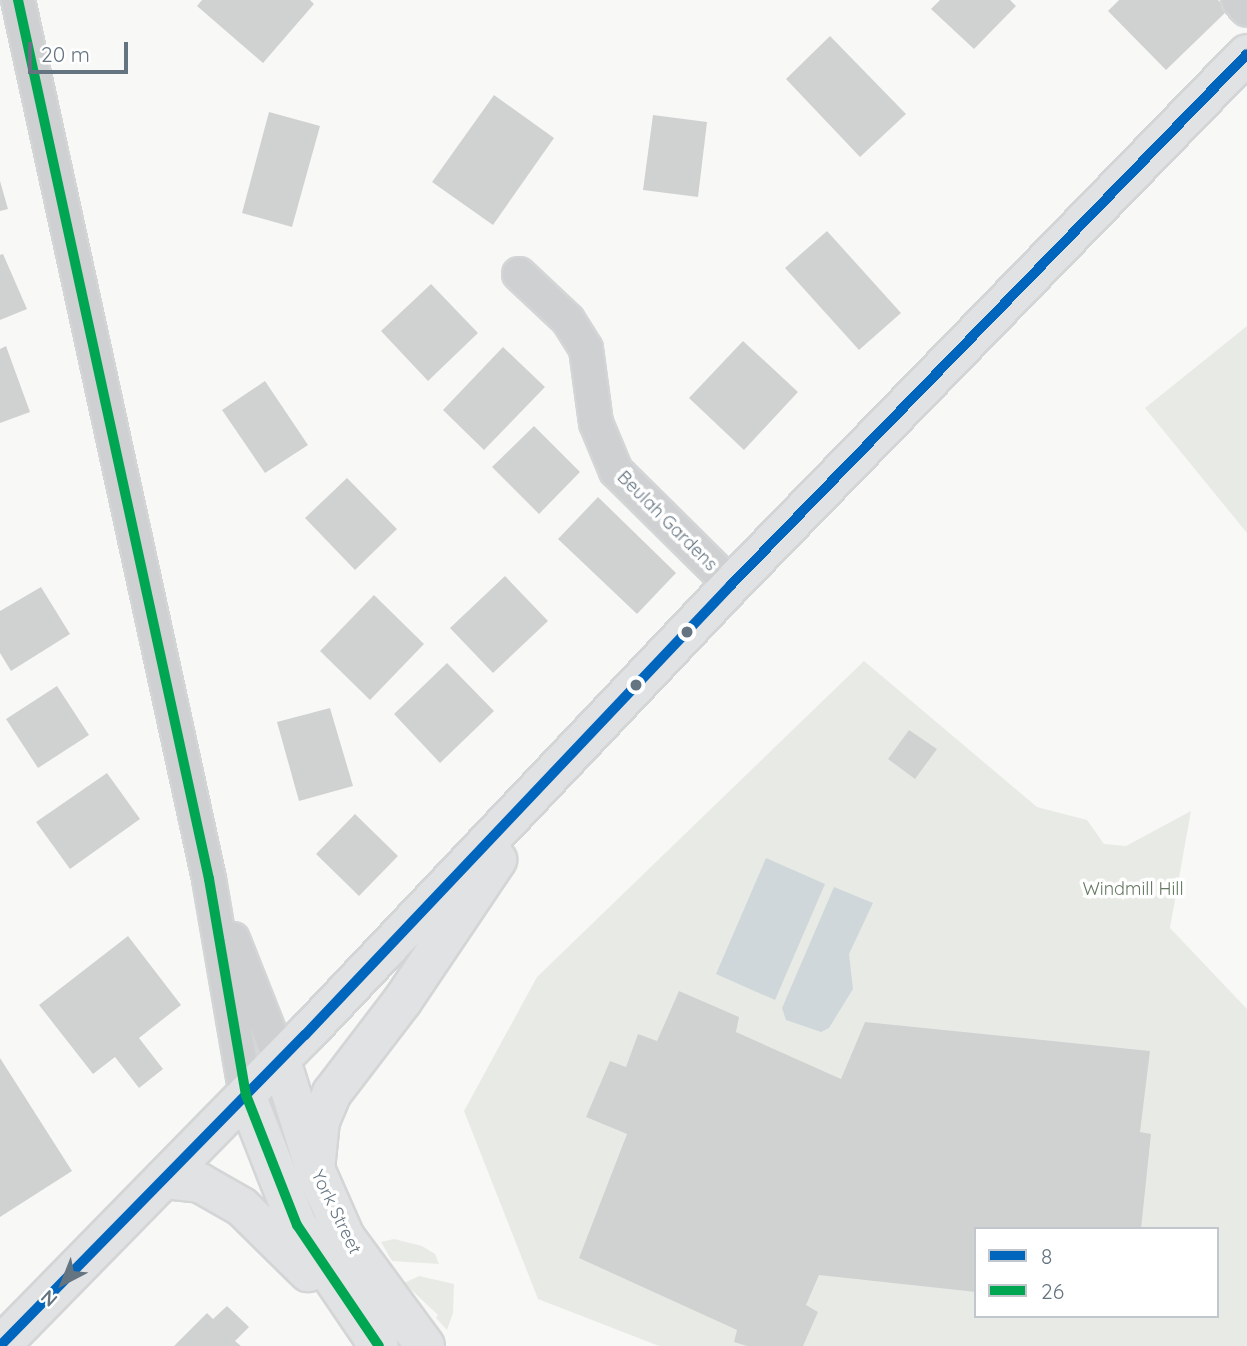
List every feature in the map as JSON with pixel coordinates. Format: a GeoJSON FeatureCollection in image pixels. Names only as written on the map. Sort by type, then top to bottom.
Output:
{"type":"FeatureCollection","features":[{"type":"Feature","properties":{"kind":"main road"},"geometry":{"type":"LineString","coordinates":[[0,1346],[281,1061],[541,790],[731,585],[1247,54]]}},
{"type":"Feature","properties":{"kind":"main road"},"geometry":{"type":"LineString","coordinates":[[315,1169],[320,1121],[332,1093],[435,955],[541,790]]}},
{"type":"Feature","properties":{"kind":"main road","name":"York Street"},"geometry":{"type":"LineString","coordinates":[[281,1061],[315,1169],[361,1263],[425,1346]]}},
{"type":"Feature","properties":{"kind":"main road","name":"York Street"},"geometry":{"type":"LineString","coordinates":[[246,1095],[297,1225],[369,1334]]}},
{"type":"Feature","properties":{"kind":"main road"},"geometry":{"type":"LineString","coordinates":[[164,1179],[201,1183],[242,1207],[369,1334]]}},
{"type":"Feature","properties":{"kind":"street"},"geometry":{"type":"LineString","coordinates":[[18,0],[209,879],[246,1095]]}},
{"type":"Feature","properties":{"kind":"street"},"geometry":{"type":"LineString","coordinates":[[1238,0],[1247,10]]}},
{"type":"Feature","properties":{"kind":"street","name":"Beulah Gardens"},"geometry":{"type":"LineString","coordinates":[[520,274],[568,320],[586,349],[596,423],[616,471],[731,585]]}},
{"type":"Feature","properties":{"kind":"street"},"geometry":{"type":"LineString","coordinates":[[209,879],[281,1061]]}},
{"type":"Feature","properties":{"kind":"green space"},"geometry":{"type":"Polygon","coordinates":[[[1247,326],[1247,533],[1145,408],[1247,326]]]}},
{"type":"Feature","properties":{"kind":"green space","name":"Windmill Hill"},"geometry":{"type":"Polygon","coordinates":[[[864,661],[1037,807],[1087,820],[1104,844],[1126,846],[1191,811],[1170,928],[1247,1009],[1247,1346],[659,1346],[538,1299],[464,1111],[537,977],[864,661]]]}},
{"type":"Feature","properties":{"kind":"green space"},"geometry":{"type":"Polygon","coordinates":[[[394,1239],[422,1246],[435,1254],[439,1264],[392,1261],[381,1242],[394,1239]]]}},
{"type":"Feature","properties":{"kind":"green space"},"geometry":{"type":"Polygon","coordinates":[[[419,1276],[454,1284],[453,1313],[447,1330],[436,1318],[438,1315],[404,1283],[419,1276]]]}},
{"type":"Feature","properties":{"kind":"shaded area"},"geometry":{"type":"Polygon","coordinates":[[[766,858],[825,884],[775,1000],[716,974],[766,858]]]}},
{"type":"Feature","properties":{"kind":"shaded area"},"geometry":{"type":"Polygon","coordinates":[[[834,887],[873,903],[849,954],[853,989],[829,1028],[821,1032],[786,1020],[782,1008],[834,887]]]}},
{"type":"Feature","properties":{"kind":"building"},"geometry":{"type":"Polygon","coordinates":[[[202,0],[310,0],[314,4],[263,63],[197,6],[202,0]]]}},
{"type":"Feature","properties":{"kind":"building"},"geometry":{"type":"Polygon","coordinates":[[[940,0],[1010,0],[1016,6],[974,49],[931,9],[940,0]]]}},
{"type":"Feature","properties":{"kind":"building"},"geometry":{"type":"Polygon","coordinates":[[[1119,0],[1218,0],[1228,10],[1166,70],[1108,11],[1119,0]]]}},
{"type":"Feature","properties":{"kind":"building"},"geometry":{"type":"Polygon","coordinates":[[[830,36],[906,114],[860,157],[786,79],[830,36]]]}},
{"type":"Feature","properties":{"kind":"building"},"geometry":{"type":"Polygon","coordinates":[[[494,95],[554,138],[493,225],[432,182],[494,95]]]}},
{"type":"Feature","properties":{"kind":"building"},"geometry":{"type":"Polygon","coordinates":[[[269,112],[320,126],[292,227],[242,213],[269,112]]]}},
{"type":"Feature","properties":{"kind":"building"},"geometry":{"type":"Polygon","coordinates":[[[653,115],[707,122],[698,197],[643,190],[653,115]]]}},
{"type":"Feature","properties":{"kind":"building"},"geometry":{"type":"Polygon","coordinates":[[[0,181],[8,209],[0,211],[0,181]]]}},
{"type":"Feature","properties":{"kind":"building"},"geometry":{"type":"Polygon","coordinates":[[[827,231],[901,313],[859,350],[785,268],[827,231]]]}},
{"type":"Feature","properties":{"kind":"building"},"geometry":{"type":"Polygon","coordinates":[[[3,254],[27,309],[0,320],[0,255],[3,254]]]}},
{"type":"Feature","properties":{"kind":"building"},"geometry":{"type":"Polygon","coordinates":[[[431,284],[478,333],[428,381],[381,331],[431,284]]]}},
{"type":"Feature","properties":{"kind":"building"},"geometry":{"type":"Polygon","coordinates":[[[743,341],[798,392],[744,450],[689,398],[743,341]]]}},
{"type":"Feature","properties":{"kind":"building"},"geometry":{"type":"Polygon","coordinates":[[[6,346],[30,412],[0,423],[0,349],[6,346]]]}},
{"type":"Feature","properties":{"kind":"building"},"geometry":{"type":"Polygon","coordinates":[[[503,347],[545,387],[484,450],[443,410],[503,347]]]}},
{"type":"Feature","properties":{"kind":"building"},"geometry":{"type":"Polygon","coordinates":[[[265,381],[308,445],[265,473],[222,410],[265,381]]]}},
{"type":"Feature","properties":{"kind":"building"},"geometry":{"type":"Polygon","coordinates":[[[534,426],[580,472],[539,514],[492,467],[534,426]]]}},
{"type":"Feature","properties":{"kind":"building"},"geometry":{"type":"Polygon","coordinates":[[[347,478],[397,529],[355,570],[305,518],[347,478]]]}},
{"type":"Feature","properties":{"kind":"building"},"geometry":{"type":"Polygon","coordinates":[[[598,497],[676,573],[637,614],[558,539],[598,497]]]}},
{"type":"Feature","properties":{"kind":"building"},"geometry":{"type":"Polygon","coordinates":[[[505,576],[548,621],[493,673],[450,628],[505,576]]]}},
{"type":"Feature","properties":{"kind":"building"},"geometry":{"type":"Polygon","coordinates":[[[41,587],[70,634],[11,671],[0,653],[0,611],[41,587]]]}},
{"type":"Feature","properties":{"kind":"building"},"geometry":{"type":"Polygon","coordinates":[[[374,595],[424,644],[370,700],[320,651],[374,595]]]}},
{"type":"Feature","properties":{"kind":"building"},"geometry":{"type":"Polygon","coordinates":[[[447,663],[494,711],[440,763],[394,714],[447,663]]]}},
{"type":"Feature","properties":{"kind":"building"},"geometry":{"type":"Polygon","coordinates":[[[57,686],[89,735],[38,768],[6,719],[57,686]]]}},
{"type":"Feature","properties":{"kind":"building"},"geometry":{"type":"Polygon","coordinates":[[[330,708],[353,786],[299,801],[277,722],[330,708]]]}},
{"type":"Feature","properties":{"kind":"building"},"geometry":{"type":"Polygon","coordinates":[[[909,730],[937,749],[915,779],[888,759],[909,730]]]}},
{"type":"Feature","properties":{"kind":"building"},"geometry":{"type":"Polygon","coordinates":[[[107,773],[140,819],[70,869],[36,822],[107,773]]]}},
{"type":"Feature","properties":{"kind":"building"},"geometry":{"type":"Polygon","coordinates":[[[355,814],[398,856],[359,896],[316,854],[355,814]]]}},
{"type":"Feature","properties":{"kind":"building"},"geometry":{"type":"Polygon","coordinates":[[[128,936],[181,1005],[139,1038],[163,1069],[139,1088],[115,1057],[93,1074],[39,1005],[128,936]]]}},
{"type":"Feature","properties":{"kind":"building"},"geometry":{"type":"Polygon","coordinates":[[[679,991],[739,1017],[736,1032],[841,1079],[865,1022],[1150,1051],[1140,1132],[1151,1134],[1141,1227],[974,1227],[974,1292],[819,1275],[806,1305],[818,1312],[803,1346],[747,1346],[734,1342],[737,1330],[579,1258],[627,1134],[586,1117],[610,1061],[626,1067],[638,1034],[657,1041],[679,991]]]}},
{"type":"Feature","properties":{"kind":"building"},"geometry":{"type":"Polygon","coordinates":[[[0,1058],[72,1171],[0,1217],[0,1058]]]}},
{"type":"Feature","properties":{"kind":"building"},"geometry":{"type":"Polygon","coordinates":[[[227,1306],[249,1327],[235,1341],[241,1346],[174,1346],[207,1313],[213,1319],[227,1306]]]}},
{"type":"Feature","properties":{"kind":"transit line","name":"26"},"geometry":{"type":"LineString","coordinates":[[18,0],[209,879],[246,1095],[297,1225],[379,1346]]}},
{"type":"Feature","properties":{"kind":"transit line","name":"8"},"geometry":{"type":"LineString","coordinates":[[0,1346],[305,1035],[731,585],[1247,54]]}}]}
